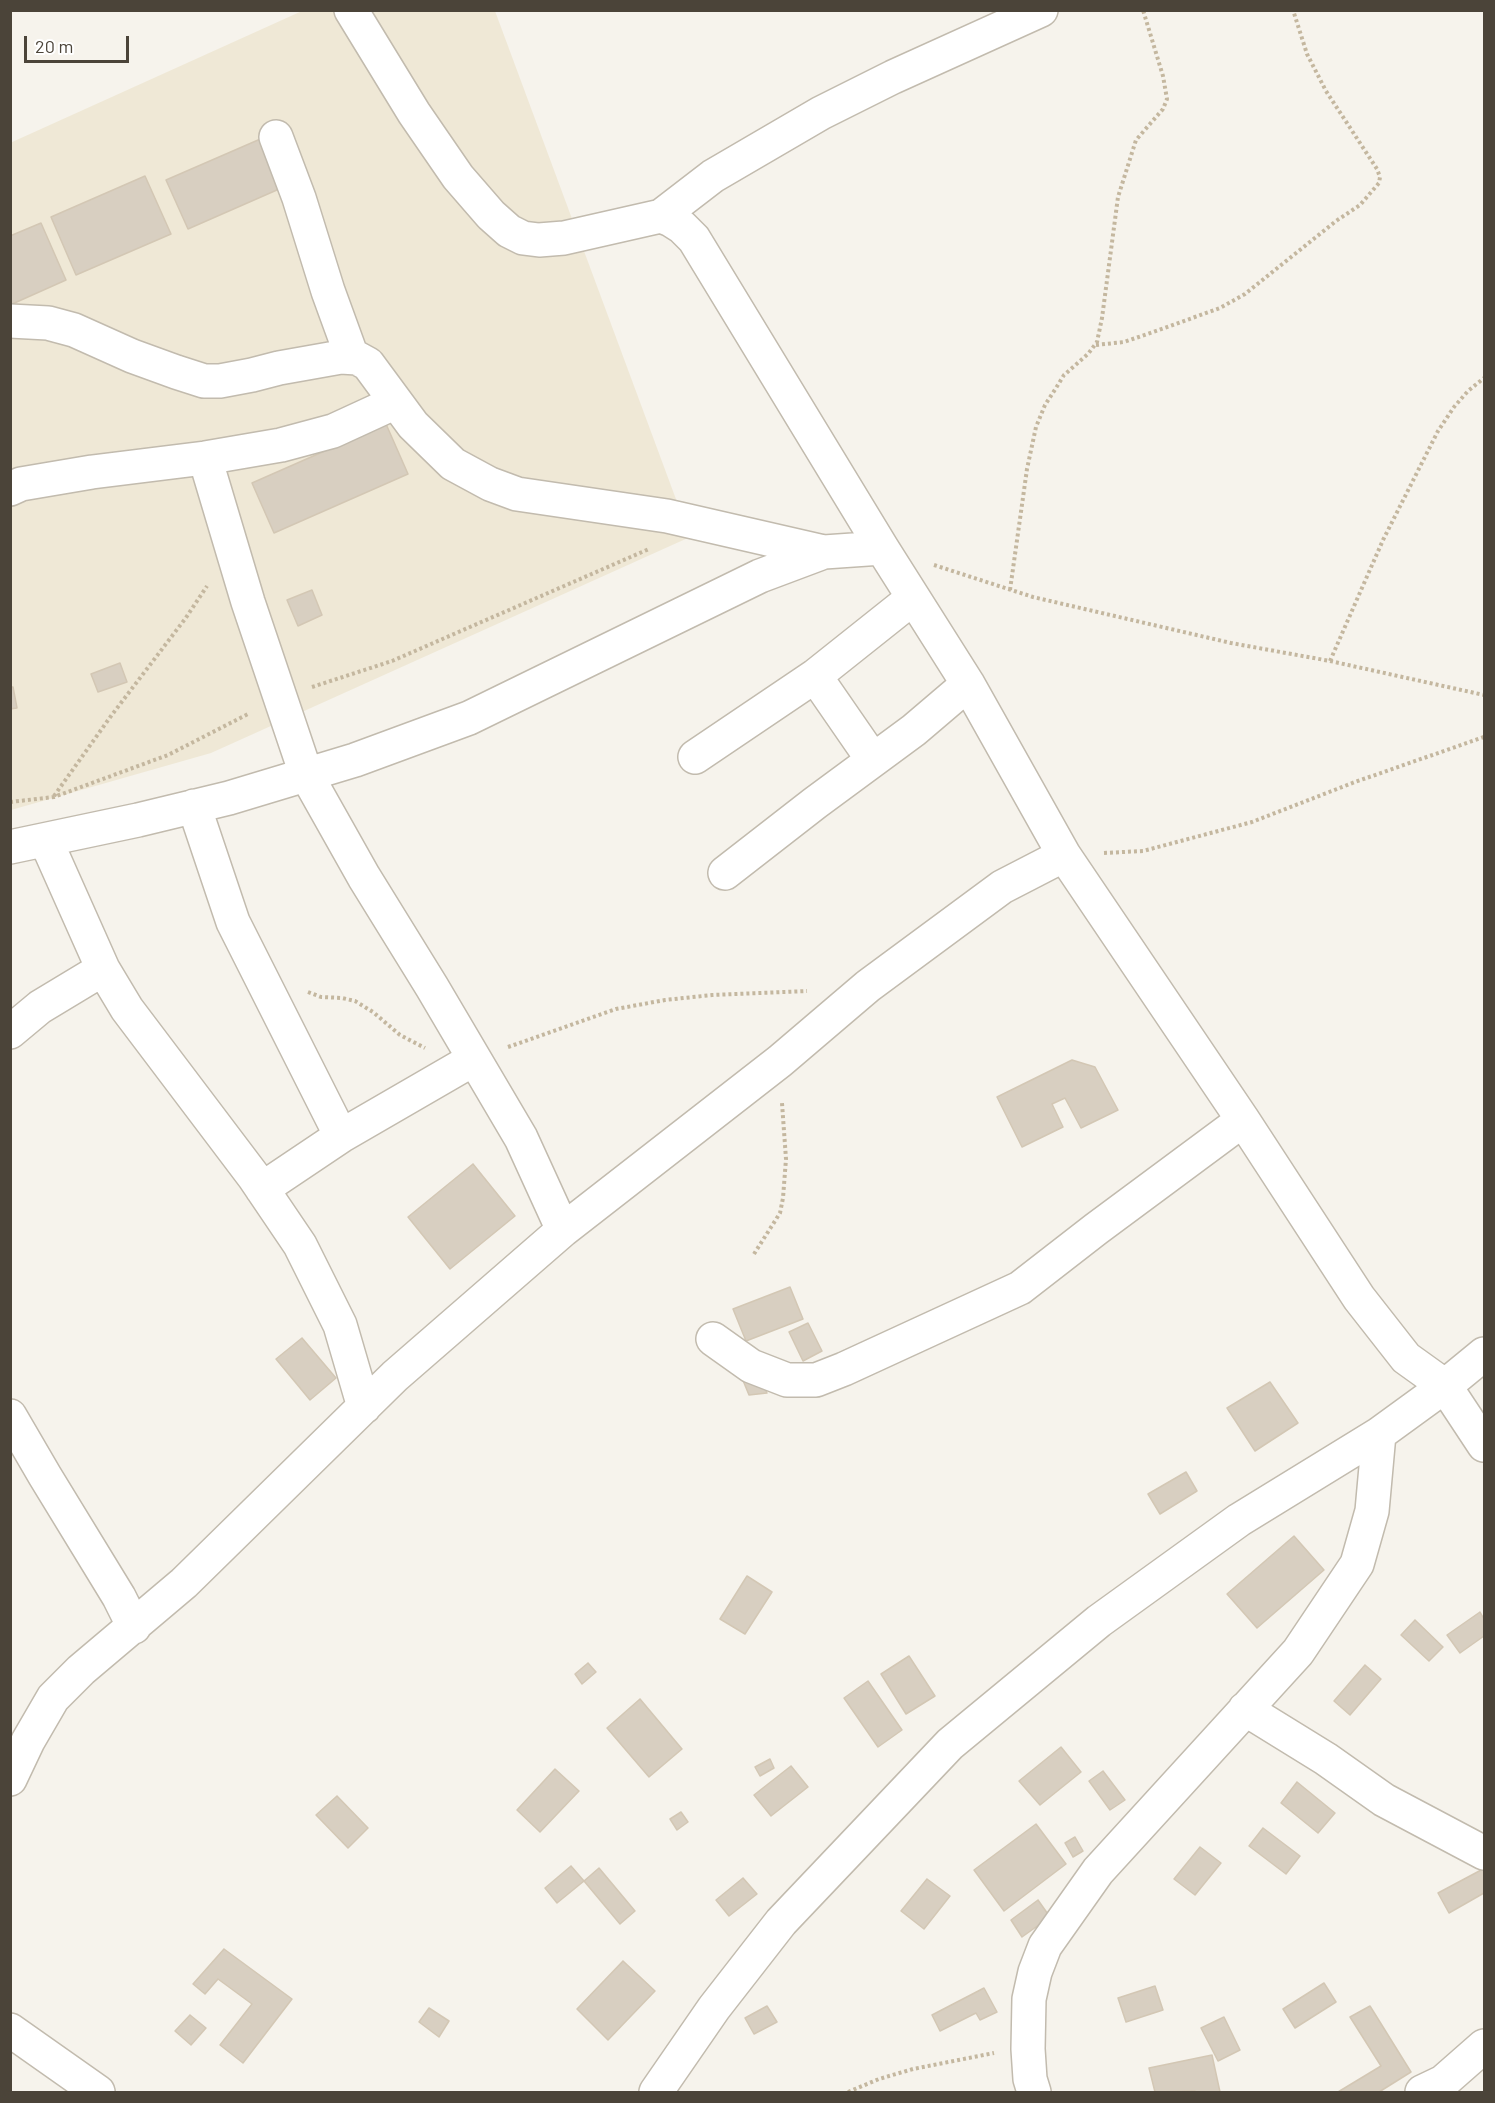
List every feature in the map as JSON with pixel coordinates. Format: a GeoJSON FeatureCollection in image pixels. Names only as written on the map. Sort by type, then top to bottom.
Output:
{"type":"FeatureCollection","features":[{"type":"Feature","properties":{"kind":"street"},"geometry":{"type":"LineString","coordinates":[[351,10],[414,113],[458,177],[490,215],[509,231],[523,238],[539,240],[556,239],[661,216],[713,176],[821,113],[893,77],[1041,10]]}},
{"type":"Feature","properties":{"kind":"street"},"geometry":{"type":"LineString","coordinates":[[276,137],[299,198],[328,291],[352,357]]}},
{"type":"Feature","properties":{"kind":"street"},"geometry":{"type":"LineString","coordinates":[[661,216],[677,223],[694,238],[882,548],[968,684],[1064,855],[1243,1120],[1359,1298],[1406,1358],[1445,1386],[1485,1445]]}},
{"type":"Feature","properties":{"kind":"street"},"geometry":{"type":"LineString","coordinates":[[10,321],[48,323],[74,330],[132,356],[204,381],[227,380],[299,364],[352,357],[368,364],[413,425],[453,464],[490,484],[518,494],[667,516],[824,552]]}},
{"type":"Feature","properties":{"kind":"street"},"geometry":{"type":"LineString","coordinates":[[10,489],[21,484],[92,472],[204,458],[281,445],[333,431],[396,402]]}},
{"type":"Feature","properties":{"kind":"street"},"geometry":{"type":"LineString","coordinates":[[204,458],[306,774],[364,877],[521,1138],[562,1230]]}},
{"type":"Feature","properties":{"kind":"street"},"geometry":{"type":"LineString","coordinates":[[10,848],[194,806],[365,757],[470,718],[760,576],[824,552],[882,548]]}},
{"type":"Feature","properties":{"kind":"street"},"geometry":{"type":"LineString","coordinates":[[695,757],[815,676],[914,598]]}},
{"type":"Feature","properties":{"kind":"street"},"geometry":{"type":"LineString","coordinates":[[815,676],[873,760]]}},
{"type":"Feature","properties":{"kind":"street"},"geometry":{"type":"LineString","coordinates":[[725,873],[914,730],[968,684]]}},
{"type":"Feature","properties":{"kind":"street"},"geometry":{"type":"LineString","coordinates":[[194,806],[233,922],[341,1136]]}},
{"type":"Feature","properties":{"kind":"street"},"geometry":{"type":"LineString","coordinates":[[46,841],[103,969],[127,1009],[262,1189],[300,1245],[336,1315],[364,1407]]}},
{"type":"Feature","properties":{"kind":"street"},"geometry":{"type":"LineString","coordinates":[[10,1779],[28,1741],[53,1698],[81,1670],[184,1583],[395,1376],[562,1230],[780,1061],[868,986],[1002,887],[1064,855]]}},
{"type":"Feature","properties":{"kind":"street"},"geometry":{"type":"LineString","coordinates":[[10,1032],[40,1007],[103,969]]}},
{"type":"Feature","properties":{"kind":"street"},"geometry":{"type":"LineString","coordinates":[[262,1189],[341,1136],[474,1059]]}},
{"type":"Feature","properties":{"kind":"street"},"geometry":{"type":"LineString","coordinates":[[713,1339],[751,1366],[787,1380],[816,1380],[844,1369],[1020,1288],[1243,1120]]}},
{"type":"Feature","properties":{"kind":"street"},"geometry":{"type":"LineString","coordinates":[[656,2092],[714,2008],[781,1922],[950,1744],[1099,1622],[1239,1520],[1378,1434],[1485,1354]]}},
{"type":"Feature","properties":{"kind":"street"},"geometry":{"type":"LineString","coordinates":[[10,1416],[119,1597],[134,1627]]}},
{"type":"Feature","properties":{"kind":"street"},"geometry":{"type":"LineString","coordinates":[[1034,2092],[1030,2079],[1028,2049],[1029,1999],[1035,1972],[1045,1946],[1098,1871],[1170,1795],[1298,1652],[1357,1564],[1372,1511],[1378,1434]]}},
{"type":"Feature","properties":{"kind":"street"},"geometry":{"type":"LineString","coordinates":[[1245,1709],[1384,1800],[1485,1852]]}},
{"type":"Feature","properties":{"kind":"street"},"geometry":{"type":"LineString","coordinates":[[10,2030],[98,2092]]}},
{"type":"Feature","properties":{"kind":"street"},"geometry":{"type":"LineString","coordinates":[[1422,2092],[1443,2082],[1485,2046]]}},
{"type":"Feature","properties":{"kind":"path"},"geometry":{"type":"LineString","coordinates":[[1010,590],[1027,469],[1036,427],[1045,405],[1060,381],[1095,345],[1102,318],[1118,197],[1139,134],[1163,109],[1167,99],[1163,76],[1143,10]]}},
{"type":"Feature","properties":{"kind":"path"},"geometry":{"type":"LineString","coordinates":[[1095,345],[1124,342],[1220,308],[1245,294],[1336,221],[1360,205],[1379,183],[1380,177],[1377,169],[1326,91],[1307,54],[1293,10]]}},
{"type":"Feature","properties":{"kind":"path"},"geometry":{"type":"LineString","coordinates":[[1330,661],[1383,540],[1438,431],[1468,391],[1485,378]]}},
{"type":"Feature","properties":{"kind":"path"},"geometry":{"type":"LineString","coordinates":[[10,802],[54,797],[168,755],[280,697],[392,661],[701,524]]}},
{"type":"Feature","properties":{"kind":"path"},"geometry":{"type":"LineString","coordinates":[[54,797],[111,716],[185,619],[231,547]]}},
{"type":"Feature","properties":{"kind":"path"},"geometry":{"type":"LineString","coordinates":[[882,548],[1033,597],[1219,640],[1485,694]]}},
{"type":"Feature","properties":{"kind":"path"},"geometry":{"type":"LineString","coordinates":[[1064,855],[1143,850],[1252,822],[1355,782],[1485,737]]}},
{"type":"Feature","properties":{"kind":"path"},"geometry":{"type":"LineString","coordinates":[[303,990],[321,997],[355,1001],[373,1012],[400,1035],[418,1045],[474,1059],[616,1009],[665,1000],[712,995],[815,991]]}},
{"type":"Feature","properties":{"kind":"path"},"geometry":{"type":"LineString","coordinates":[[754,1254],[780,1213],[783,1198],[786,1159],[780,1061]]}},
{"type":"Feature","properties":{"kind":"path"},"geometry":{"type":"LineString","coordinates":[[848,2092],[879,2079],[913,2069],[957,2062],[991,2053],[1028,2049]]}},
{"type":"Feature","properties":{"kind":"shaded area"},"geometry":{"type":"Polygon","coordinates":[[[302,11],[495,11],[690,537],[211,753],[11,810],[10,143],[302,11]]]}},
{"type":"Feature","properties":{"kind":"building"},"geometry":{"type":"Polygon","coordinates":[[[265,137],[286,186],[188,229],[166,180],[265,137]]]}},
{"type":"Feature","properties":{"kind":"building"},"geometry":{"type":"Polygon","coordinates":[[[145,176],[171,234],[76,275],[51,217],[145,176]]]}},
{"type":"Feature","properties":{"kind":"building"},"geometry":{"type":"Polygon","coordinates":[[[41,223],[66,280],[10,305],[10,236],[41,223]]]}},
{"type":"Feature","properties":{"kind":"building"},"geometry":{"type":"Polygon","coordinates":[[[386,424],[408,474],[274,533],[252,483],[386,424]]]}},
{"type":"Feature","properties":{"kind":"building"},"geometry":{"type":"Polygon","coordinates":[[[312,590],[322,615],[298,626],[287,600],[312,590]]]}},
{"type":"Feature","properties":{"kind":"building"},"geometry":{"type":"Polygon","coordinates":[[[120,663],[127,682],[98,692],[91,674],[120,663]]]}},
{"type":"Feature","properties":{"kind":"building"},"geometry":{"type":"Polygon","coordinates":[[[10,687],[13,687],[17,708],[10,709],[10,687]]]}},
{"type":"Feature","properties":{"kind":"building"},"geometry":{"type":"Polygon","coordinates":[[[1072,1060],[1095,1067],[1118,1110],[1081,1128],[1065,1098],[1052,1104],[1063,1127],[1022,1147],[997,1097],[1072,1060]]]}},
{"type":"Feature","properties":{"kind":"building"},"geometry":{"type":"Polygon","coordinates":[[[473,1164],[515,1216],[450,1269],[408,1217],[473,1164]]]}},
{"type":"Feature","properties":{"kind":"building"},"geometry":{"type":"Polygon","coordinates":[[[790,1287],[803,1319],[746,1341],[733,1309],[790,1287]]]}},
{"type":"Feature","properties":{"kind":"building"},"geometry":{"type":"Polygon","coordinates":[[[808,1323],[822,1351],[803,1361],[789,1332],[808,1323]]]}},
{"type":"Feature","properties":{"kind":"building"},"geometry":{"type":"Polygon","coordinates":[[[302,1338],[336,1378],[310,1400],[276,1359],[302,1338]]]}},
{"type":"Feature","properties":{"kind":"building"},"geometry":{"type":"Polygon","coordinates":[[[757,1372],[767,1393],[749,1395],[742,1378],[757,1372]]]}},
{"type":"Feature","properties":{"kind":"building"},"geometry":{"type":"Polygon","coordinates":[[[1270,1382],[1298,1423],[1255,1451],[1227,1408],[1270,1382]]]}},
{"type":"Feature","properties":{"kind":"building"},"geometry":{"type":"Polygon","coordinates":[[[1186,1472],[1197,1491],[1160,1514],[1148,1494],[1186,1472]]]}},
{"type":"Feature","properties":{"kind":"building"},"geometry":{"type":"Polygon","coordinates":[[[1294,1536],[1324,1570],[1257,1628],[1227,1594],[1294,1536]]]}},
{"type":"Feature","properties":{"kind":"building"},"geometry":{"type":"Polygon","coordinates":[[[747,1576],[772,1592],[745,1634],[720,1619],[747,1576]]]}},
{"type":"Feature","properties":{"kind":"building"},"geometry":{"type":"Polygon","coordinates":[[[1480,1612],[1484,1619],[1484,1636],[1460,1653],[1447,1635],[1480,1612]]]}},
{"type":"Feature","properties":{"kind":"building"},"geometry":{"type":"Polygon","coordinates":[[[1415,1620],[1443,1647],[1429,1661],[1401,1635],[1415,1620]]]}},
{"type":"Feature","properties":{"kind":"building"},"geometry":{"type":"Polygon","coordinates":[[[909,1656],[935,1696],[906,1714],[881,1674],[909,1656]]]}},
{"type":"Feature","properties":{"kind":"building"},"geometry":{"type":"Polygon","coordinates":[[[588,1663],[596,1672],[582,1684],[575,1674],[588,1663]]]}},
{"type":"Feature","properties":{"kind":"building"},"geometry":{"type":"Polygon","coordinates":[[[1365,1665],[1381,1679],[1350,1715],[1334,1701],[1365,1665]]]}},
{"type":"Feature","properties":{"kind":"building"},"geometry":{"type":"Polygon","coordinates":[[[868,1681],[902,1730],[878,1747],[844,1698],[868,1681]]]}},
{"type":"Feature","properties":{"kind":"building"},"geometry":{"type":"Polygon","coordinates":[[[640,1699],[682,1749],[649,1777],[607,1728],[640,1699]]]}},
{"type":"Feature","properties":{"kind":"building"},"geometry":{"type":"Polygon","coordinates":[[[1061,1747],[1081,1772],[1040,1805],[1019,1781],[1061,1747]]]}},
{"type":"Feature","properties":{"kind":"building"},"geometry":{"type":"Polygon","coordinates":[[[770,1759],[774,1768],[760,1776],[755,1767],[770,1759]]]}},
{"type":"Feature","properties":{"kind":"building"},"geometry":{"type":"Polygon","coordinates":[[[791,1766],[808,1787],[771,1816],[754,1795],[791,1766]]]}},
{"type":"Feature","properties":{"kind":"building"},"geometry":{"type":"Polygon","coordinates":[[[555,1769],[579,1791],[540,1832],[517,1810],[555,1769]]]}},
{"type":"Feature","properties":{"kind":"building"},"geometry":{"type":"Polygon","coordinates":[[[1103,1771],[1125,1800],[1110,1810],[1089,1781],[1103,1771]]]}},
{"type":"Feature","properties":{"kind":"building"},"geometry":{"type":"Polygon","coordinates":[[[1297,1782],[1335,1813],[1318,1833],[1281,1803],[1297,1782]]]}},
{"type":"Feature","properties":{"kind":"building"},"geometry":{"type":"Polygon","coordinates":[[[337,1796],[368,1828],[348,1848],[316,1815],[337,1796]]]}},
{"type":"Feature","properties":{"kind":"building"},"geometry":{"type":"Polygon","coordinates":[[[681,1812],[688,1822],[677,1830],[670,1819],[681,1812]]]}},
{"type":"Feature","properties":{"kind":"building"},"geometry":{"type":"Polygon","coordinates":[[[1036,1824],[1066,1864],[1004,1911],[974,1870],[1036,1824]]]}},
{"type":"Feature","properties":{"kind":"building"},"geometry":{"type":"Polygon","coordinates":[[[1263,1828],[1300,1856],[1286,1874],[1249,1846],[1263,1828]]]}},
{"type":"Feature","properties":{"kind":"building"},"geometry":{"type":"Polygon","coordinates":[[[1075,1837],[1083,1851],[1073,1857],[1065,1843],[1075,1837]]]}},
{"type":"Feature","properties":{"kind":"building"},"geometry":{"type":"Polygon","coordinates":[[[1200,1847],[1221,1863],[1195,1895],[1174,1879],[1200,1847]]]}},
{"type":"Feature","properties":{"kind":"building"},"geometry":{"type":"Polygon","coordinates":[[[571,1866],[584,1881],[557,1903],[545,1888],[571,1866]]]}},
{"type":"Feature","properties":{"kind":"building"},"geometry":{"type":"Polygon","coordinates":[[[599,1868],[635,1911],[620,1924],[584,1881],[599,1868]]]}},
{"type":"Feature","properties":{"kind":"building"},"geometry":{"type":"Polygon","coordinates":[[[1483,1869],[1484,1893],[1449,1913],[1438,1893],[1483,1869]]]}},
{"type":"Feature","properties":{"kind":"building"},"geometry":{"type":"Polygon","coordinates":[[[743,1878],[757,1894],[729,1916],[716,1900],[743,1878]]]}},
{"type":"Feature","properties":{"kind":"building"},"geometry":{"type":"Polygon","coordinates":[[[927,1879],[950,1896],[924,1929],[901,1911],[927,1879]]]}},
{"type":"Feature","properties":{"kind":"building"},"geometry":{"type":"Polygon","coordinates":[[[1038,1900],[1050,1917],[1022,1937],[1011,1920],[1038,1900]]]}},
{"type":"Feature","properties":{"kind":"building"},"geometry":{"type":"Polygon","coordinates":[[[224,1949],[292,1999],[243,2063],[220,2045],[252,2004],[218,1979],[205,1994],[193,1984],[224,1949]]]}},
{"type":"Feature","properties":{"kind":"building"},"geometry":{"type":"Polygon","coordinates":[[[623,1961],[655,1991],[608,2040],[577,2009],[623,1961]]]}},
{"type":"Feature","properties":{"kind":"building"},"geometry":{"type":"Polygon","coordinates":[[[1324,1983],[1336,2002],[1295,2028],[1283,2009],[1324,1983]]]}},
{"type":"Feature","properties":{"kind":"building"},"geometry":{"type":"Polygon","coordinates":[[[1155,1986],[1163,2010],[1126,2022],[1118,1998],[1155,1986]]]}},
{"type":"Feature","properties":{"kind":"building"},"geometry":{"type":"Polygon","coordinates":[[[984,1988],[997,2012],[980,2020],[976,2013],[940,2031],[932,2015],[984,1988]]]}},
{"type":"Feature","properties":{"kind":"building"},"geometry":{"type":"Polygon","coordinates":[[[767,2006],[777,2022],[754,2034],[745,2018],[767,2006]]]}},
{"type":"Feature","properties":{"kind":"building"},"geometry":{"type":"Polygon","coordinates":[[[1370,2006],[1411,2072],[1379,2092],[1338,2092],[1381,2066],[1350,2017],[1370,2006]]]}},
{"type":"Feature","properties":{"kind":"building"},"geometry":{"type":"Polygon","coordinates":[[[429,2008],[449,2021],[439,2037],[419,2022],[429,2008]]]}},
{"type":"Feature","properties":{"kind":"building"},"geometry":{"type":"Polygon","coordinates":[[[190,2015],[206,2028],[191,2045],[175,2031],[190,2015]]]}},
{"type":"Feature","properties":{"kind":"building"},"geometry":{"type":"Polygon","coordinates":[[[1224,2017],[1240,2050],[1218,2061],[1201,2028],[1224,2017]]]}},
{"type":"Feature","properties":{"kind":"building"},"geometry":{"type":"Polygon","coordinates":[[[1212,2055],[1220,2092],[1155,2092],[1149,2068],[1212,2055]]]}}]}
